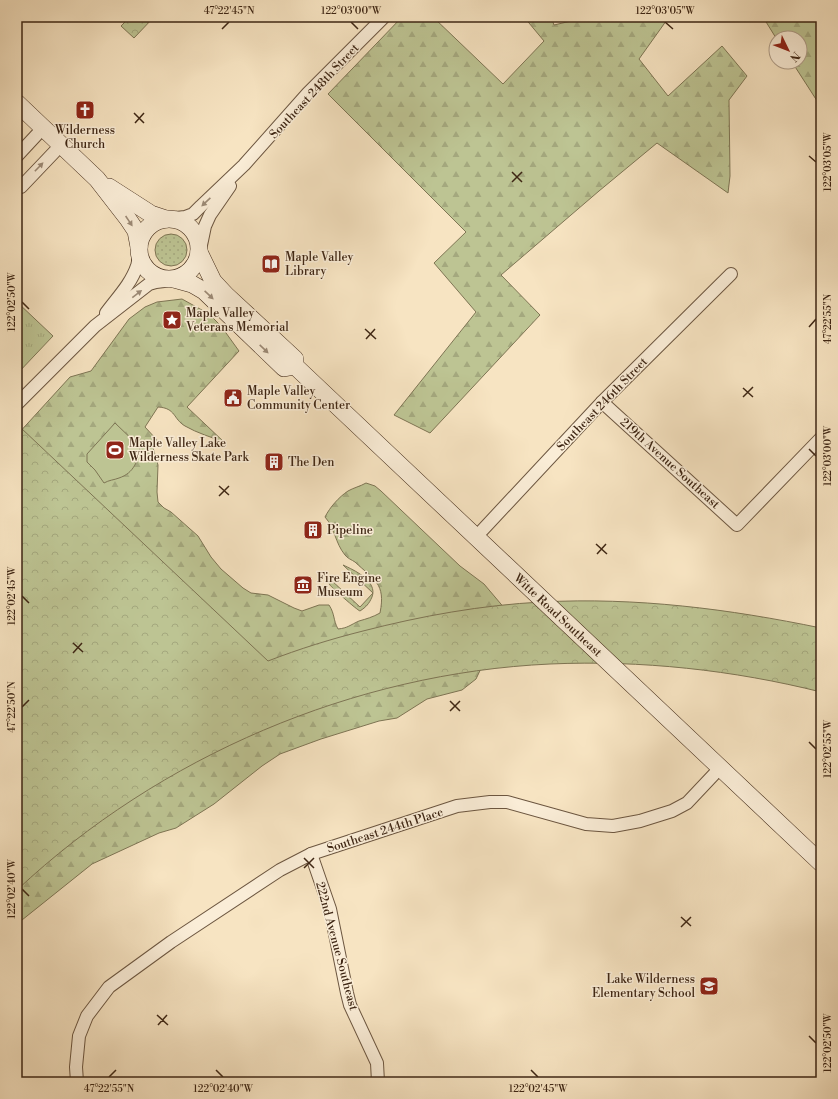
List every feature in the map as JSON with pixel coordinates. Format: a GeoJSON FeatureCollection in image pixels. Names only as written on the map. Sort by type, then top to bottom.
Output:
{"type":"FeatureCollection","features":[{"type":"Feature","properties":{"kind":"street","name":"Southeast 248th Street"},"geometry":{"type":"LineString","coordinates":[[166,219],[192,214],[244,165],[308,93],[384,17]]}},
{"type":"Feature","properties":{"kind":"street"},"geometry":{"type":"LineString","coordinates":[[17,103],[97,179],[151,214],[166,219],[181,221],[192,230],[196,236],[199,251],[196,264],[186,275],[150,284],[95,326]]}},
{"type":"Feature","properties":{"kind":"street"},"geometry":{"type":"LineString","coordinates":[[17,156],[43,128]]}},
{"type":"Feature","properties":{"kind":"street"},"geometry":{"type":"LineString","coordinates":[[17,188],[21,187],[61,146]]}},
{"type":"Feature","properties":{"kind":"street","name":"Southeast 248th Street"},"geometry":{"type":"LineString","coordinates":[[199,251],[205,226],[210,215],[244,165]]}},
{"type":"Feature","properties":{"kind":"street"},"geometry":{"type":"LineString","coordinates":[[97,179],[136,231],[140,260],[145,269],[162,279],[173,279],[192,284],[204,291],[284,368],[295,366]]}},
{"type":"Feature","properties":{"kind":"street"},"geometry":{"type":"LineString","coordinates":[[17,404],[95,326],[130,282],[138,264],[138,249],[143,232],[158,221],[166,219]]}},
{"type":"Feature","properties":{"kind":"street","name":"Witte Road Southeast"},"geometry":{"type":"LineString","coordinates":[[199,251],[213,281],[226,296],[295,359],[295,366],[821,864]]}},
{"type":"Feature","properties":{"kind":"street","name":"Southeast 246th Street"},"geometry":{"type":"LineString","coordinates":[[476,537],[602,402],[731,274]]}},
{"type":"Feature","properties":{"kind":"street","name":"219th Avenue Southeast"},"geometry":{"type":"LineString","coordinates":[[602,402],[738,525],[821,438]]}},
{"type":"Feature","properties":{"kind":"street","name":"Southeast 244th Place"},"geometry":{"type":"LineString","coordinates":[[77,1082],[76,1067],[79,1036],[87,1016],[109,987],[171,942],[273,874],[311,854],[457,806],[490,802],[507,802],[586,824],[613,826],[640,821],[672,811],[687,803],[720,768]]}},
{"type":"Feature","properties":{"kind":"street","name":"222nd Avenue Southeast"},"geometry":{"type":"LineString","coordinates":[[311,854],[330,909],[350,1005],[377,1063],[378,1082]]}},
{"type":"Feature","properties":{"kind":"green space"},"geometry":{"type":"Polygon","coordinates":[[[130,17],[154,17],[134,38],[121,26],[130,17]]]}},
{"type":"Feature","properties":{"kind":"green space"},"geometry":{"type":"Polygon","coordinates":[[[402,17],[433,17],[503,84],[544,41],[524,17],[551,17],[554,25],[585,17],[669,17],[639,59],[668,96],[722,46],[747,76],[729,100],[730,176],[728,193],[657,143],[501,275],[540,315],[430,433],[394,415],[476,312],[434,263],[466,232],[328,94],[402,17]]]}},
{"type":"Feature","properties":{"kind":"green space"},"geometry":{"type":"Polygon","coordinates":[[[763,17],[821,17],[821,107],[797,70],[808,70],[808,30],[771,30],[763,17]]]}},
{"type":"Feature","properties":{"kind":"green space"},"geometry":{"type":"Polygon","coordinates":[[[821,117],[821,160],[816,156],[821,117]]]}},
{"type":"Feature","properties":{"kind":"green space"},"geometry":{"type":"Polygon","coordinates":[[[168,234],[174,234],[184,241],[187,250],[186,256],[180,263],[174,266],[168,266],[158,259],[155,253],[155,247],[162,237],[168,234]]]}},
{"type":"Feature","properties":{"kind":"green space"},"geometry":{"type":"Polygon","coordinates":[[[182,299],[209,314],[221,326],[239,351],[187,407],[224,442],[185,426],[168,409],[164,408],[158,407],[145,427],[157,440],[153,448],[158,465],[158,502],[198,536],[211,557],[221,569],[251,593],[268,595],[302,611],[319,605],[329,605],[338,629],[347,627],[380,613],[380,588],[373,578],[345,555],[325,517],[332,506],[345,493],[366,483],[375,486],[381,491],[460,566],[484,584],[506,610],[476,679],[462,690],[427,699],[397,718],[379,721],[321,739],[280,754],[262,766],[214,804],[176,828],[159,833],[92,864],[17,924],[17,435],[70,377],[91,371],[129,319],[145,307],[157,302],[182,299]]]}},
{"type":"Feature","properties":{"kind":"green space"},"geometry":{"type":"Polygon","coordinates":[[[17,302],[53,336],[17,374],[17,302]]]}},
{"type":"Feature","properties":{"kind":"green space","name":"Maple Valley Lake Wilderness Skate Park"},"geometry":{"type":"Polygon","coordinates":[[[115,423],[140,447],[132,470],[124,476],[104,483],[87,462],[87,454],[115,423]]]}},
{"type":"Feature","properties":{"kind":"green space"},"geometry":{"type":"Polygon","coordinates":[[[21,428],[268,661],[339,637],[429,616],[519,603],[612,601],[717,610],[821,628],[821,692],[788,684],[721,672],[653,665],[584,663],[550,664],[477,671],[404,684],[333,704],[264,730],[197,762],[133,799],[73,842],[17,890],[17,432],[21,428]]]}},
{"type":"Feature","properties":{"kind":"green space"},"geometry":{"type":"Polygon","coordinates":[[[343,565],[364,577],[372,586],[373,593],[343,565]]]}},
{"type":"Feature","properties":{"kind":"green space"},"geometry":{"type":"Polygon","coordinates":[[[330,579],[360,607],[373,593],[366,607],[360,611],[335,590],[329,582],[330,579]]]}},
{"type":"Feature","properties":{"kind":"place","name":"Wilderness Church"},"geometry":{"type":"Point","coordinates":[85,110]}},
{"type":"Feature","properties":{"kind":"place","name":"Maple Valley Library"},"geometry":{"type":"Point","coordinates":[271,264]}},
{"type":"Feature","properties":{"kind":"place","name":"Maple Valley Veterans Memorial"},"geometry":{"type":"Point","coordinates":[172,320]}},
{"type":"Feature","properties":{"kind":"place","name":"Maple Valley Community Center"},"geometry":{"type":"Point","coordinates":[233,398]}},
{"type":"Feature","properties":{"kind":"place","name":"Maple Valley Lake Wilderness Skate Park"},"geometry":{"type":"Point","coordinates":[115,450]}},
{"type":"Feature","properties":{"kind":"place","name":"The Den"},"geometry":{"type":"Point","coordinates":[274,462]}},
{"type":"Feature","properties":{"kind":"place","name":"Pipeline"},"geometry":{"type":"Point","coordinates":[313,530]}},
{"type":"Feature","properties":{"kind":"place","name":"Fire Engine Museum"},"geometry":{"type":"Point","coordinates":[303,585]}},
{"type":"Feature","properties":{"kind":"place","name":"Lake Wilderness Elementary School"},"geometry":{"type":"Point","coordinates":[709,986]}}]}
